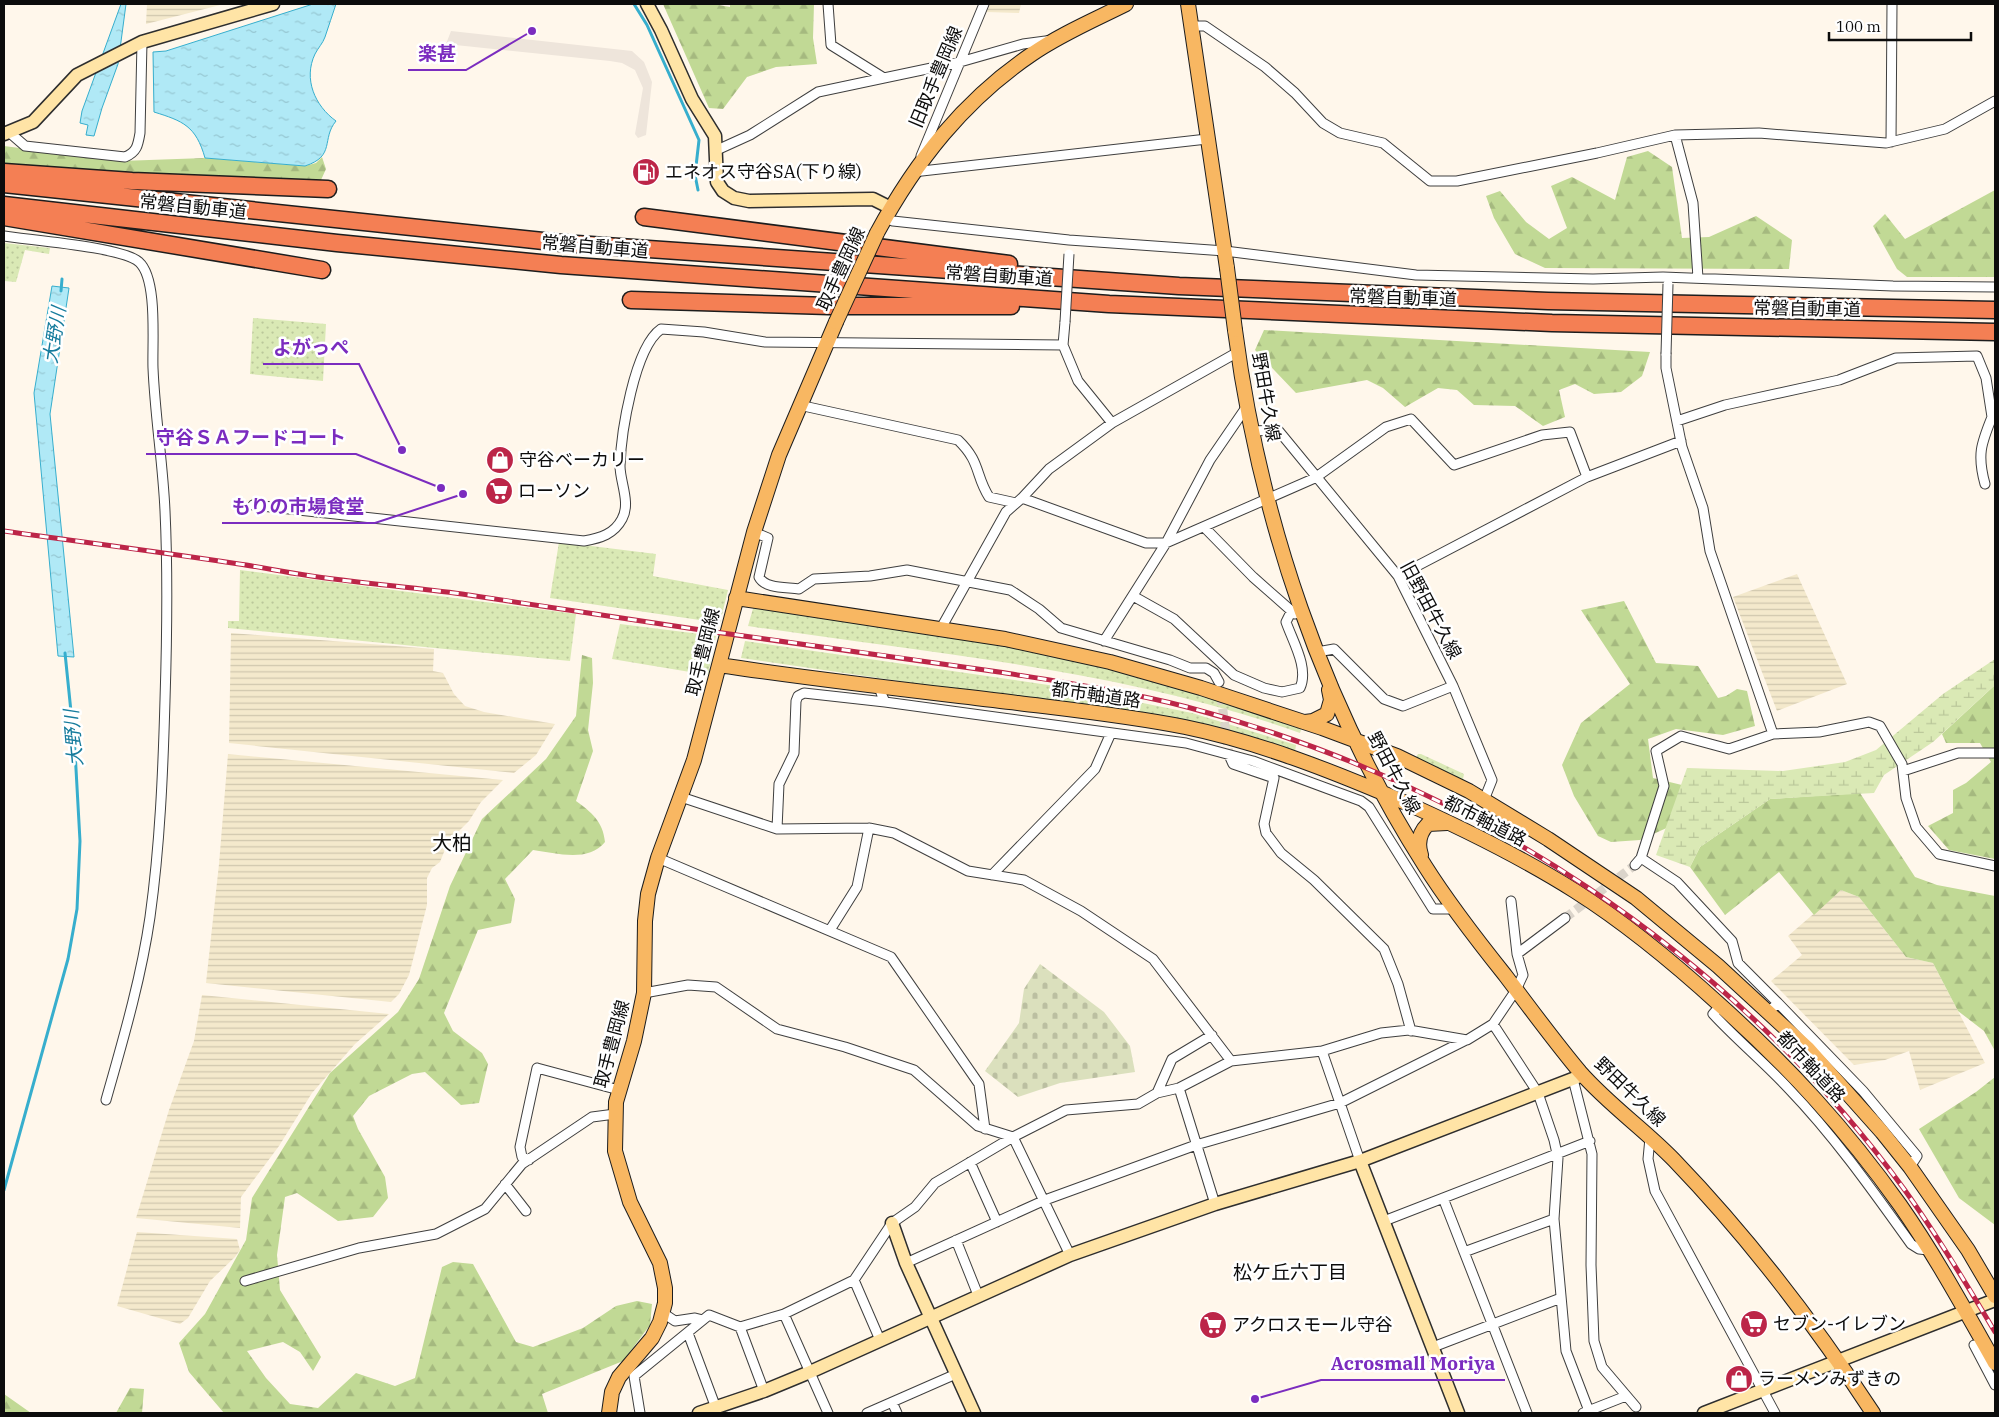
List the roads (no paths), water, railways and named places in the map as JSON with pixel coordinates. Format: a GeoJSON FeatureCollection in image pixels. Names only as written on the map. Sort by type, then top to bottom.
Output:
{"type":"FeatureCollection","features":[{"type":"Feature","properties":{"kind":"highway"},"geometry":{"type":"LineString","coordinates":[[4,172],[132,181],[328,189]]}},
{"type":"Feature","properties":{"kind":"highway","name":"常磐自動車道"},"geometry":{"type":"LineString","coordinates":[[4,184],[562,244],[1179,286],[1548,302],[1995,310]]}},
{"type":"Feature","properties":{"kind":"highway","name":"常磐自動車道"},"geometry":{"type":"LineString","coordinates":[[4,206],[328,242],[562,265],[1109,304],[1552,323],[1995,332]]}},
{"type":"Feature","properties":{"kind":"highway"},"geometry":{"type":"LineString","coordinates":[[4,217],[322,270]]}},
{"type":"Feature","properties":{"kind":"highway"},"geometry":{"type":"LineString","coordinates":[[644,217],[1179,286]]}},
{"type":"Feature","properties":{"kind":"highway"},"geometry":{"type":"LineString","coordinates":[[631,300],[966,308],[1109,304]]}},
{"type":"Feature","properties":{"kind":"main road","name":"取手豊岡線"},"geometry":{"type":"LineString","coordinates":[[609,1413],[612,1392],[619,1377],[652,1338],[663,1313],[664,1278],[660,1263],[630,1202],[620,1175],[615,1151],[615,1114],[619,1090],[634,1041],[644,993],[645,921],[648,894],[658,858],[681,797],[707,718],[736,598],[778,454],[877,233],[916,168],[969,104],[1032,54],[1055,40],[1126,4]]}},
{"type":"Feature","properties":{"kind":"main road","name":"野田牛久線"},"geometry":{"type":"LineString","coordinates":[[1188,4],[1238,352],[1247,406],[1267,499],[1316,652],[1356,741],[1382,793],[1424,865],[1454,909],[1516,990],[1578,1077],[1650,1138],[1697,1186],[1792,1296],[1839,1361],[1873,1413]]}},
{"type":"Feature","properties":{"kind":"main road","name":"都市軸道路"},"geometry":{"type":"LineString","coordinates":[[736,598],[1059,649],[1110,662],[1201,688],[1397,756],[1484,800],[1636,898],[1718,966],[1773,1008],[1910,1166],[1968,1250],[1995,1296]]}},
{"type":"Feature","properties":{"kind":"main road","name":"都市軸道路"},"geometry":{"type":"LineString","coordinates":[[719,665],[1102,714],[1187,727],[1291,757],[1382,793],[1451,824],[1538,869],[1578,893],[1656,948],[1773,1053],[1836,1121],[1902,1208],[1995,1363]]}},
{"type":"Feature","properties":{"kind":"main road"},"geometry":{"type":"LineString","coordinates":[[1302,722],[1313,721],[1327,714],[1331,700],[1326,677]]}},
{"type":"Feature","properties":{"kind":"main road"},"geometry":{"type":"LineString","coordinates":[[1424,865],[1419,852],[1421,831],[1428,824],[1451,824]]}},
{"type":"Feature","properties":{"kind":"street"},"geometry":{"type":"LineString","coordinates":[[7,134],[33,122],[76,75],[142,42],[274,4]]}},
{"type":"Feature","properties":{"kind":"street"},"geometry":{"type":"LineString","coordinates":[[646,4],[661,30],[692,99],[715,136],[717,182],[723,192],[734,198],[749,201],[872,199],[888,213],[893,221],[1069,240],[1225,251],[1416,275],[1669,280],[1698,278],[1893,286],[1995,286]]}},
{"type":"Feature","properties":{"kind":"street"},"geometry":{"type":"LineString","coordinates":[[828,4],[831,45],[884,78]]}},
{"type":"Feature","properties":{"kind":"street","name":"旧取手豊岡線"},"geometry":{"type":"LineString","coordinates":[[916,168],[984,4]]}},
{"type":"Feature","properties":{"kind":"street"},"geometry":{"type":"LineString","coordinates":[[1891,142],[1892,4]]}},
{"type":"Feature","properties":{"kind":"street"},"geometry":{"type":"LineString","coordinates":[[1191,26],[1205,26],[1265,67],[1295,93],[1323,123],[1340,133],[1382,143],[1430,181],[1457,182],[1597,154],[1675,135],[1759,133],[1891,142],[1944,129],[1995,101]]}},
{"type":"Feature","properties":{"kind":"street"},"geometry":{"type":"LineString","coordinates":[[717,150],[750,135],[818,92],[960,62],[1043,39],[1055,40]]}},
{"type":"Feature","properties":{"kind":"street"},"geometry":{"type":"LineString","coordinates":[[7,134],[24,146],[125,157],[132,154],[138,147],[142,42]]}},
{"type":"Feature","properties":{"kind":"street"},"geometry":{"type":"LineString","coordinates":[[1675,135],[1693,203],[1698,278]]}},
{"type":"Feature","properties":{"kind":"street"},"geometry":{"type":"LineString","coordinates":[[916,168],[1207,139]]}},
{"type":"Feature","properties":{"kind":"street"},"geometry":{"type":"LineString","coordinates":[[4,236],[106,251],[132,257],[145,269],[149,282],[153,342],[152,368],[163,483],[167,562],[161,794],[155,873],[144,953],[106,1100]]}},
{"type":"Feature","properties":{"kind":"street"},"geometry":{"type":"LineString","coordinates":[[1069,240],[1063,345],[1078,381],[1112,423]]}},
{"type":"Feature","properties":{"kind":"street"},"geometry":{"type":"LineString","coordinates":[[1669,280],[1666,368],[1681,441],[1703,508],[1710,551],[1774,734]]}},
{"type":"Feature","properties":{"kind":"street"},"geometry":{"type":"LineString","coordinates":[[253,505],[584,541],[603,537],[612,532],[623,517],[625,489],[620,467],[626,417],[635,375],[654,334],[661,329],[669,328],[765,342],[828,341],[1063,345]]}},
{"type":"Feature","properties":{"kind":"street"},"geometry":{"type":"LineString","coordinates":[[940,630],[1006,512],[1049,469],[1112,423],[1238,352]]}},
{"type":"Feature","properties":{"kind":"street"},"geometry":{"type":"LineString","coordinates":[[1677,421],[1725,405],[1838,380],[1896,358],[1978,356],[1986,378],[1994,417],[1980,445],[1980,465],[1985,484]]}},
{"type":"Feature","properties":{"kind":"street"},"geometry":{"type":"LineString","coordinates":[[799,405],[958,440],[970,451],[977,463],[984,489],[989,497],[1019,500],[1146,543],[1166,543],[1205,528],[1315,478],[1386,427],[1411,419],[1454,465],[1542,436],[1570,432],[1587,477]]}},
{"type":"Feature","properties":{"kind":"street"},"geometry":{"type":"LineString","coordinates":[[1104,641],[1166,543],[1210,460],[1247,406]]}},
{"type":"Feature","properties":{"kind":"street","name":"旧野田牛久線"},"geometry":{"type":"LineString","coordinates":[[1252,431],[1278,430],[1315,478],[1398,576],[1453,686],[1492,780],[1484,800]]}},
{"type":"Feature","properties":{"kind":"street"},"geometry":{"type":"LineString","coordinates":[[1398,576],[1587,477],[1681,441]]}},
{"type":"Feature","properties":{"kind":"street"},"geometry":{"type":"LineString","coordinates":[[1205,528],[1253,577],[1291,612],[1304,618]]}},
{"type":"Feature","properties":{"kind":"street"},"geometry":{"type":"LineString","coordinates":[[754,532],[768,538],[759,577],[761,581],[768,585],[799,589],[814,579],[870,576],[907,570],[1010,590],[1039,609],[1061,628],[1170,660],[1190,668],[1206,668],[1214,673],[1219,682]]}},
{"type":"Feature","properties":{"kind":"street"},"geometry":{"type":"LineString","coordinates":[[1133,596],[1174,619],[1234,675],[1264,688],[1282,692],[1300,688],[1304,672],[1286,622],[1291,612]]}},
{"type":"Feature","properties":{"kind":"street"},"geometry":{"type":"LineString","coordinates":[[1316,652],[1334,649],[1384,698],[1403,706],[1453,686]]}},
{"type":"Feature","properties":{"kind":"street"},"geometry":{"type":"LineString","coordinates":[[882,685],[881,693],[885,702]]}},
{"type":"Feature","properties":{"kind":"street"},"geometry":{"type":"LineString","coordinates":[[777,829],[779,784],[794,753],[796,701],[798,696],[804,693],[885,702],[1186,743],[1229,755],[1361,801],[1369,807],[1433,910],[1454,909]]}},
{"type":"Feature","properties":{"kind":"street"},"geometry":{"type":"LineString","coordinates":[[1773,1008],[1738,963],[1732,940],[1677,882],[1638,861],[1664,786],[1656,752],[1681,736],[1729,749],[1774,734],[1819,732],[1869,722],[1880,726],[1902,764],[1906,798],[1916,827],[1939,854],[1995,866]]}},
{"type":"Feature","properties":{"kind":"street"},"geometry":{"type":"LineString","coordinates":[[992,875],[1095,769],[1111,733]]}},
{"type":"Feature","properties":{"kind":"street"},"geometry":{"type":"LineString","coordinates":[[1903,771],[1958,753],[1995,753]]}},
{"type":"Feature","properties":{"kind":"street"},"geometry":{"type":"LineString","coordinates":[[1229,755],[1233,764],[1274,778],[1264,824],[1266,833],[1281,853],[1314,880],[1384,949],[1398,984],[1411,1030]]}},
{"type":"Feature","properties":{"kind":"street"},"geometry":{"type":"LineString","coordinates":[[681,797],[777,829],[869,828],[894,834],[968,871],[1024,880],[1081,911],[1153,959],[1230,1061]]}},
{"type":"Feature","properties":{"kind":"street"},"geometry":{"type":"LineString","coordinates":[[830,930],[857,887],[869,828]]}},
{"type":"Feature","properties":{"kind":"street"},"geometry":{"type":"LineString","coordinates":[[658,858],[890,957],[980,1084],[985,1128]]}},
{"type":"Feature","properties":{"kind":"street"},"geometry":{"type":"LineString","coordinates":[[906,1263],[1045,1200],[1196,1145],[1340,1103],[1467,1040],[1493,1024],[1516,990],[1523,975],[1517,954],[1511,901]]}},
{"type":"Feature","properties":{"kind":"street"},"geometry":{"type":"LineString","coordinates":[[1517,954],[1565,918]]}},
{"type":"Feature","properties":{"kind":"street"},"geometry":{"type":"LineString","coordinates":[[644,993],[688,985],[716,987],[777,1029],[844,1047],[914,1070],[978,1126],[1013,1137],[1070,1255]]}},
{"type":"Feature","properties":{"kind":"street"},"geometry":{"type":"LineString","coordinates":[[1493,1024],[1538,1092],[1557,1154],[1554,1219],[1566,1351],[1586,1412],[1626,1396]]}},
{"type":"Feature","properties":{"kind":"street"},"geometry":{"type":"LineString","coordinates":[[640,1413],[634,1376],[709,1315],[740,1327],[784,1314],[854,1280],[892,1223],[915,1207],[935,1184],[1013,1137],[1066,1110],[1138,1104],[1157,1092],[1179,1088],[1230,1061],[1322,1051],[1381,1033],[1411,1030],[1467,1040]]}},
{"type":"Feature","properties":{"kind":"street"},"geometry":{"type":"LineString","coordinates":[[1157,1092],[1172,1059],[1212,1035]]}},
{"type":"Feature","properties":{"kind":"street"},"geometry":{"type":"LineString","coordinates":[[1322,1051],[1360,1160],[1458,1413]]}},
{"type":"Feature","properties":{"kind":"street"},"geometry":{"type":"LineString","coordinates":[[529,1160],[522,1157],[520,1147],[537,1068],[619,1090]]}},
{"type":"Feature","properties":{"kind":"street"},"geometry":{"type":"LineString","coordinates":[[699,1413],[764,1391],[810,1372],[930,1316],[1070,1255],[1214,1204],[1360,1160],[1578,1077],[1590,1141],[1594,1342],[1602,1367],[1636,1407]]}},
{"type":"Feature","properties":{"kind":"street"},"geometry":{"type":"LineString","coordinates":[[1179,1088],[1214,1204]]}},
{"type":"Feature","properties":{"kind":"street"},"geometry":{"type":"LineString","coordinates":[[245,1281],[359,1248],[436,1234],[484,1209],[522,1164],[592,1117],[615,1114]]}},
{"type":"Feature","properties":{"kind":"street"},"geometry":{"type":"LineString","coordinates":[[1650,1138],[1648,1159],[1655,1191],[1775,1413]]}},
{"type":"Feature","properties":{"kind":"street"},"geometry":{"type":"LineString","coordinates":[[1384,1221],[1590,1141]]}},
{"type":"Feature","properties":{"kind":"street"},"geometry":{"type":"LineString","coordinates":[[970,1162],[997,1222]]}},
{"type":"Feature","properties":{"kind":"street"},"geometry":{"type":"LineString","coordinates":[[505,1184],[526,1211]]}},
{"type":"Feature","properties":{"kind":"street"},"geometry":{"type":"LineString","coordinates":[[1443,1198],[1527,1413]]}},
{"type":"Feature","properties":{"kind":"street"},"geometry":{"type":"LineString","coordinates":[[1464,1252],[1554,1219]]}},
{"type":"Feature","properties":{"kind":"street"},"geometry":{"type":"LineString","coordinates":[[892,1223],[906,1263],[974,1413]]}},
{"type":"Feature","properties":{"kind":"street"},"geometry":{"type":"LineString","coordinates":[[956,1240],[978,1295]]}},
{"type":"Feature","properties":{"kind":"street"},"geometry":{"type":"LineString","coordinates":[[854,1280],[880,1340]]}},
{"type":"Feature","properties":{"kind":"street"},"geometry":{"type":"LineString","coordinates":[[1432,1347],[1561,1298]]}},
{"type":"Feature","properties":{"kind":"street"},"geometry":{"type":"LineString","coordinates":[[1704,1413],[1995,1300]]}},
{"type":"Feature","properties":{"kind":"street"},"geometry":{"type":"LineString","coordinates":[[663,1313],[675,1321],[695,1318],[703,1320]]}},
{"type":"Feature","properties":{"kind":"street"},"geometry":{"type":"LineString","coordinates":[[784,1314],[828,1413]]}},
{"type":"Feature","properties":{"kind":"street"},"geometry":{"type":"LineString","coordinates":[[740,1327],[764,1391]]}},
{"type":"Feature","properties":{"kind":"street"},"geometry":{"type":"LineString","coordinates":[[688,1334],[716,1408]]}},
{"type":"Feature","properties":{"kind":"street"},"geometry":{"type":"LineString","coordinates":[[1974,1346],[1995,1385]]}},
{"type":"Feature","properties":{"kind":"street"},"geometry":{"type":"LineString","coordinates":[[868,1413],[956,1374]]}},
{"type":"Feature","properties":{"kind":"street"},"geometry":{"type":"LineString","coordinates":[[892,1402],[897,1413]]}},
{"type":"Feature","properties":{"kind":"water"},"geometry":{"type":"Polygon","coordinates":[[[121,4],[126,4],[118,64],[94,136],[86,135],[88,125],[80,123],[82,111],[121,4]]]}},
{"type":"Feature","properties":{"kind":"water"},"geometry":{"type":"Polygon","coordinates":[[[313,4],[336,4],[324,39],[315,54],[310,73],[313,91],[317,100],[322,108],[336,121],[329,134],[324,152],[315,162],[305,166],[205,158],[197,139],[187,126],[173,118],[154,112],[153,52],[166,51],[313,4]]]}},
{"type":"Feature","properties":{"kind":"water"},"geometry":{"type":"Polygon","coordinates":[[[52,286],[69,288],[50,414],[74,657],[58,656],[34,393],[52,286]]]}},
{"type":"Feature","properties":{"kind":"waterway"},"geometry":{"type":"LineString","coordinates":[[634,4],[647,25],[699,140],[695,175],[698,190]]}},
{"type":"Feature","properties":{"kind":"waterway","name":"大野川"},"geometry":{"type":"LineString","coordinates":[[61,291],[62,279]]}},
{"type":"Feature","properties":{"kind":"waterway","name":"大野川"},"geometry":{"type":"LineString","coordinates":[[4,1190],[68,959],[77,909],[80,841],[75,751],[65,653]]}},
{"type":"Feature","properties":{"kind":"tunnel"},"geometry":{"type":"LineString","coordinates":[[1219,682],[1229,755]]}},
{"type":"Feature","properties":{"kind":"tunnel"},"geometry":{"type":"LineString","coordinates":[[1565,918],[1635,865]]}},
{"type":"Feature","properties":{"kind":"railway"},"geometry":{"type":"LineString","coordinates":[[4,531],[325,578],[462,594],[1093,687],[1187,707],[1292,739],[1394,780],[1493,830],[1587,887],[1676,952],[1759,1024],[1835,1103],[1904,1189],[1951,1259],[1995,1332]]}},
{"type":"Feature","properties":{"kind":"place","name":"楽甚"},"geometry":{"type":"Point","coordinates":[532,31]}},
{"type":"Feature","properties":{"kind":"place","name":"エネオス守谷SA(下り線)"},"geometry":{"type":"Point","coordinates":[646,172]}},
{"type":"Feature","properties":{"kind":"place","name":"よがっぺ"},"geometry":{"type":"Point","coordinates":[402,450]}},
{"type":"Feature","properties":{"kind":"place","name":"守谷ベーカリー"},"geometry":{"type":"Point","coordinates":[500,460]}},
{"type":"Feature","properties":{"kind":"place","name":"守谷ＳＡフードコート"},"geometry":{"type":"Point","coordinates":[441,488]}},
{"type":"Feature","properties":{"kind":"place","name":"ローソン"},"geometry":{"type":"Point","coordinates":[499,491]}},
{"type":"Feature","properties":{"kind":"place","name":"もりの市場食堂"},"geometry":{"type":"Point","coordinates":[463,494]}},
{"type":"Feature","properties":{"kind":"place","name":"セブン-イレブン"},"geometry":{"type":"Point","coordinates":[1754,1324]}},
{"type":"Feature","properties":{"kind":"place","name":"アクロスモール守谷"},"geometry":{"type":"Point","coordinates":[1213,1325]}},
{"type":"Feature","properties":{"kind":"place","name":"ラーメンみずきの"},"geometry":{"type":"Point","coordinates":[1739,1379]}},
{"type":"Feature","properties":{"kind":"place","name":"Acrosmall Moriya"},"geometry":{"type":"Point","coordinates":[1255,1399]}},
{"type":"Feature","properties":{"kind":"district","name":"大柏"},"geometry":{"type":"Point","coordinates":[452,843]}},
{"type":"Feature","properties":{"kind":"district","name":"松ケ丘六丁目"},"geometry":{"type":"Point","coordinates":[1290,1272]}}]}
